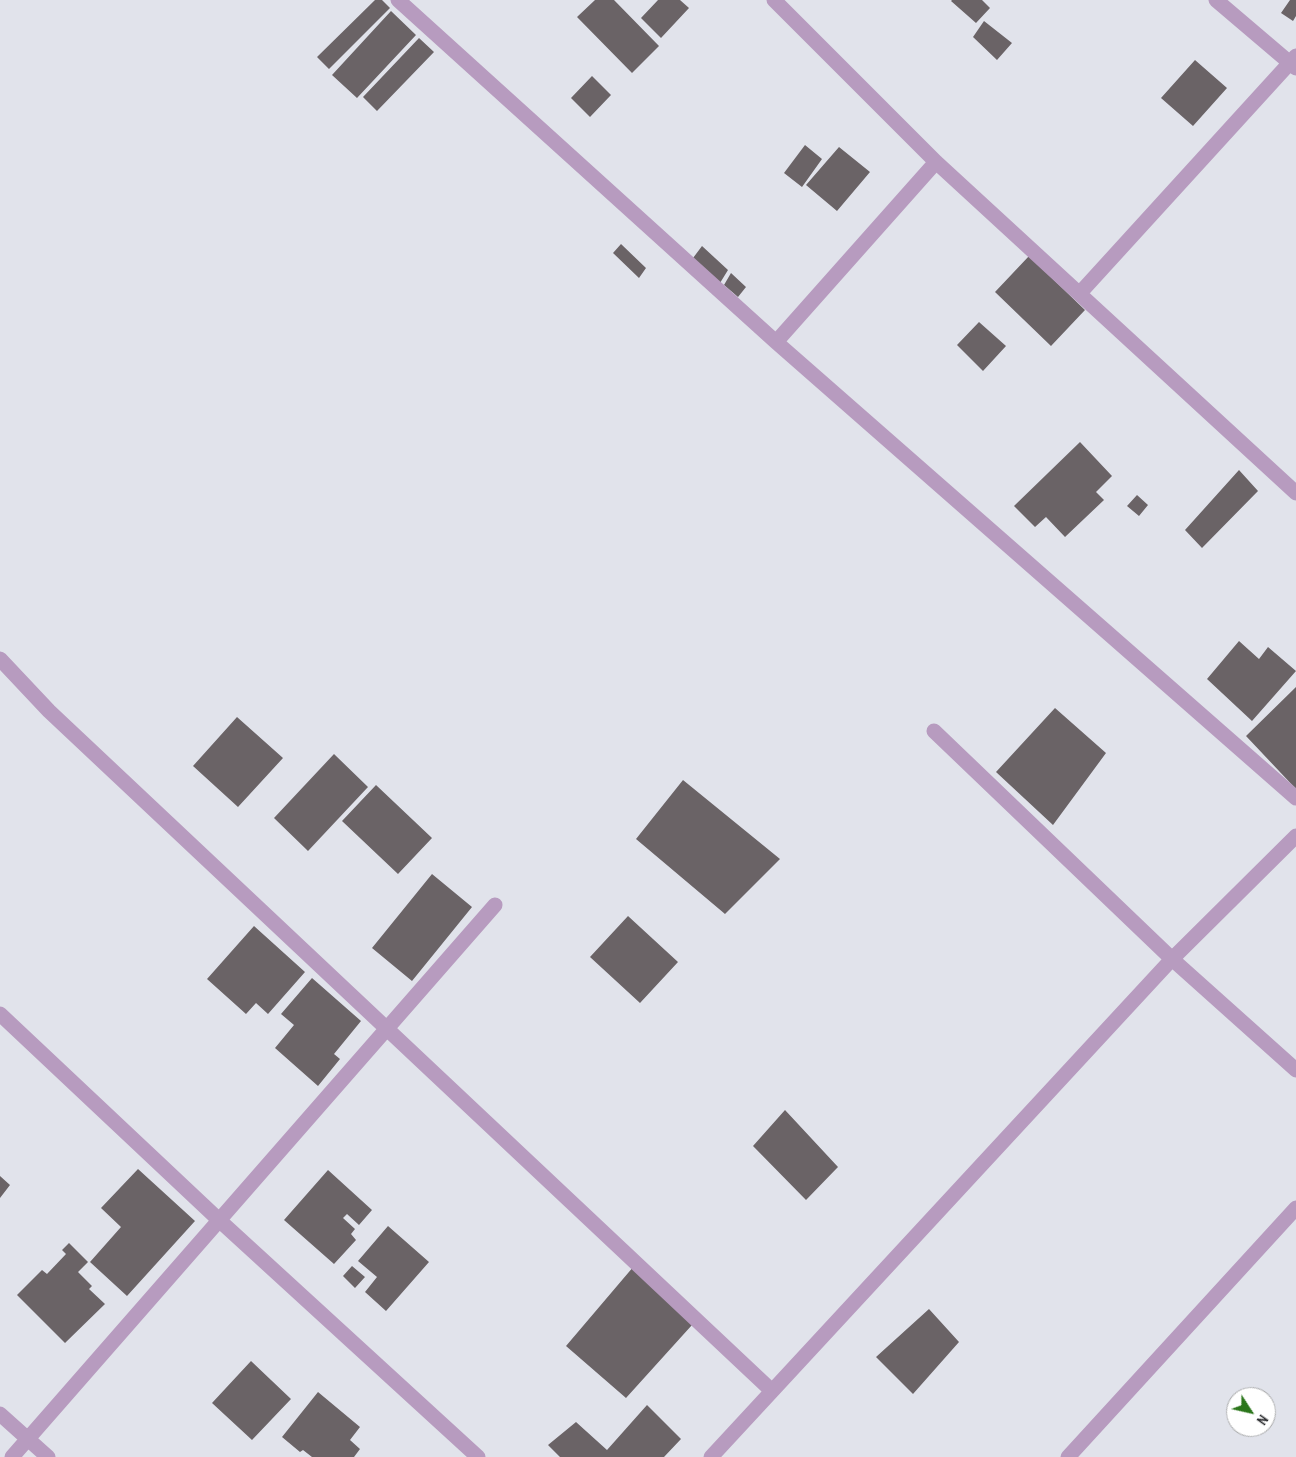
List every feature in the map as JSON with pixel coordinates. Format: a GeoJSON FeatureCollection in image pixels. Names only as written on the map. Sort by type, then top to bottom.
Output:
{"type":"FeatureCollection","features":[{"type":"Feature","properties":{"kind":"street"},"geometry":{"type":"LineString","coordinates":[[398,0],[776,342],[1296,798]]}},
{"type":"Feature","properties":{"kind":"street"},"geometry":{"type":"LineString","coordinates":[[774,0],[936,162],[1296,492]]}},
{"type":"Feature","properties":{"kind":"street"},"geometry":{"type":"LineString","coordinates":[[1080,293],[1294,62],[1216,0]]}},
{"type":"Feature","properties":{"kind":"street"},"geometry":{"type":"LineString","coordinates":[[776,342],[936,162]]}},
{"type":"Feature","properties":{"kind":"street"},"geometry":{"type":"LineString","coordinates":[[0,659],[49,712],[772,1391]]}},
{"type":"Feature","properties":{"kind":"street"},"geometry":{"type":"LineString","coordinates":[[934,731],[1172,958],[1296,1070]]}},
{"type":"Feature","properties":{"kind":"street"},"geometry":{"type":"LineString","coordinates":[[711,1457],[1172,958],[1296,836]]}},
{"type":"Feature","properties":{"kind":"street"},"geometry":{"type":"LineString","coordinates":[[12,1457],[495,905]]}},
{"type":"Feature","properties":{"kind":"street"},"geometry":{"type":"LineString","coordinates":[[0,1014],[219,1220],[478,1457]]}},
{"type":"Feature","properties":{"kind":"street"},"geometry":{"type":"LineString","coordinates":[[1068,1457],[1296,1208]]}},
{"type":"Feature","properties":{"kind":"street"},"geometry":{"type":"LineString","coordinates":[[0,1414],[48,1457]]}},
{"type":"Feature","properties":{"kind":"building"},"geometry":{"type":"Polygon","coordinates":[[[375,0],[382,0],[390,8],[329,69],[317,57],[375,0]]]}},
{"type":"Feature","properties":{"kind":"building"},"geometry":{"type":"Polygon","coordinates":[[[595,0],[614,0],[659,46],[632,73],[577,17],[595,0]]]}},
{"type":"Feature","properties":{"kind":"building"},"geometry":{"type":"Polygon","coordinates":[[[658,0],[680,0],[689,8],[661,38],[641,18],[658,0]]]}},
{"type":"Feature","properties":{"kind":"building"},"geometry":{"type":"Polygon","coordinates":[[[952,0],[982,0],[990,8],[976,23],[952,0]]]}},
{"type":"Feature","properties":{"kind":"building"},"geometry":{"type":"Polygon","coordinates":[[[1290,0],[1296,0],[1296,16],[1293,21],[1281,13],[1290,0]]]}},
{"type":"Feature","properties":{"kind":"building"},"geometry":{"type":"Polygon","coordinates":[[[391,11],[416,35],[357,98],[332,75],[391,11]]]}},
{"type":"Feature","properties":{"kind":"building"},"geometry":{"type":"Polygon","coordinates":[[[984,21],[1012,43],[997,60],[973,37],[984,21]]]}},
{"type":"Feature","properties":{"kind":"building"},"geometry":{"type":"Polygon","coordinates":[[[419,38],[434,52],[377,111],[363,97],[419,38]]]}},
{"type":"Feature","properties":{"kind":"building"},"geometry":{"type":"Polygon","coordinates":[[[1195,60],[1227,88],[1193,126],[1161,98],[1195,60]]]}},
{"type":"Feature","properties":{"kind":"building"},"geometry":{"type":"Polygon","coordinates":[[[592,76],[611,95],[590,117],[571,98],[592,76]]]}},
{"type":"Feature","properties":{"kind":"building"},"geometry":{"type":"Polygon","coordinates":[[[805,145],[822,159],[802,187],[784,173],[805,145]]]}},
{"type":"Feature","properties":{"kind":"building"},"geometry":{"type":"Polygon","coordinates":[[[839,147],[870,172],[837,211],[806,185],[839,147]]]}},
{"type":"Feature","properties":{"kind":"building"},"geometry":{"type":"Polygon","coordinates":[[[621,244],[646,268],[639,278],[613,253],[621,244]]]}},
{"type":"Feature","properties":{"kind":"building"},"geometry":{"type":"Polygon","coordinates":[[[702,246],[728,270],[720,283],[693,258],[702,246]]]}},
{"type":"Feature","properties":{"kind":"building"},"geometry":{"type":"Polygon","coordinates":[[[1029,256],[1085,310],[1051,346],[995,292],[1029,256]]]}},
{"type":"Feature","properties":{"kind":"building"},"geometry":{"type":"Polygon","coordinates":[[[731,273],[746,287],[738,297],[724,285],[731,273]]]}},
{"type":"Feature","properties":{"kind":"building"},"geometry":{"type":"Polygon","coordinates":[[[979,322],[1006,346],[983,371],[957,345],[979,322]]]}},
{"type":"Feature","properties":{"kind":"building"},"geometry":{"type":"Polygon","coordinates":[[[1080,442],[1112,476],[1096,492],[1104,500],[1065,537],[1046,517],[1035,527],[1014,506],[1080,442]]]}},
{"type":"Feature","properties":{"kind":"building"},"geometry":{"type":"Polygon","coordinates":[[[1239,470],[1258,491],[1202,548],[1185,530],[1239,470]]]}},
{"type":"Feature","properties":{"kind":"building"},"geometry":{"type":"Polygon","coordinates":[[[1137,495],[1148,505],[1139,516],[1127,506],[1137,495]]]}},
{"type":"Feature","properties":{"kind":"building"},"geometry":{"type":"Polygon","coordinates":[[[1239,641],[1259,659],[1268,647],[1296,671],[1252,721],[1207,679],[1239,641]]]}},
{"type":"Feature","properties":{"kind":"building"},"geometry":{"type":"Polygon","coordinates":[[[1296,687],[1296,789],[1246,736],[1296,687]]]}},
{"type":"Feature","properties":{"kind":"building"},"geometry":{"type":"Polygon","coordinates":[[[1055,708],[1106,753],[1053,825],[996,772],[1055,708]]]}},
{"type":"Feature","properties":{"kind":"building"},"geometry":{"type":"Polygon","coordinates":[[[237,717],[283,758],[238,807],[193,766],[237,717]]]}},
{"type":"Feature","properties":{"kind":"building"},"geometry":{"type":"Polygon","coordinates":[[[334,754],[368,787],[308,851],[274,818],[334,754]]]}},
{"type":"Feature","properties":{"kind":"building"},"geometry":{"type":"Polygon","coordinates":[[[683,780],[780,859],[725,914],[636,839],[683,780]]]}},
{"type":"Feature","properties":{"kind":"building"},"geometry":{"type":"Polygon","coordinates":[[[376,785],[432,838],[398,874],[342,821],[376,785]]]}},
{"type":"Feature","properties":{"kind":"building"},"geometry":{"type":"Polygon","coordinates":[[[432,874],[472,907],[412,981],[372,948],[432,874]]]}},
{"type":"Feature","properties":{"kind":"building"},"geometry":{"type":"Polygon","coordinates":[[[628,916],[678,962],[640,1003],[590,957],[628,916]]]}},
{"type":"Feature","properties":{"kind":"building"},"geometry":{"type":"Polygon","coordinates":[[[254,926],[305,972],[268,1014],[256,1003],[246,1014],[207,979],[254,926]]]}},
{"type":"Feature","properties":{"kind":"building"},"geometry":{"type":"Polygon","coordinates":[[[312,978],[361,1021],[334,1054],[340,1059],[318,1086],[275,1048],[294,1025],[281,1014],[312,978]]]}},
{"type":"Feature","properties":{"kind":"building"},"geometry":{"type":"Polygon","coordinates":[[[785,1110],[838,1167],[806,1200],[753,1146],[785,1110]]]}},
{"type":"Feature","properties":{"kind":"building"},"geometry":{"type":"Polygon","coordinates":[[[138,1169],[195,1221],[127,1296],[90,1262],[121,1227],[101,1208],[138,1169]]]}},
{"type":"Feature","properties":{"kind":"building"},"geometry":{"type":"Polygon","coordinates":[[[328,1170],[372,1210],[359,1225],[347,1214],[343,1218],[355,1229],[351,1234],[356,1240],[334,1264],[284,1220],[328,1170]]]}},
{"type":"Feature","properties":{"kind":"building"},"geometry":{"type":"Polygon","coordinates":[[[0,1176],[10,1185],[0,1198],[0,1176]]]}},
{"type":"Feature","properties":{"kind":"building"},"geometry":{"type":"Polygon","coordinates":[[[388,1226],[429,1262],[386,1311],[365,1292],[377,1277],[358,1261],[388,1226]]]}},
{"type":"Feature","properties":{"kind":"building"},"geometry":{"type":"Polygon","coordinates":[[[69,1243],[88,1262],[78,1272],[92,1286],[89,1289],[105,1304],[65,1343],[17,1295],[42,1270],[47,1274],[66,1254],[62,1250],[69,1243]]]}},
{"type":"Feature","properties":{"kind":"building"},"geometry":{"type":"Polygon","coordinates":[[[352,1266],[365,1277],[355,1288],[343,1276],[352,1266]]]}},
{"type":"Feature","properties":{"kind":"building"},"geometry":{"type":"Polygon","coordinates":[[[634,1266],[692,1325],[626,1398],[566,1346],[634,1266]]]}},
{"type":"Feature","properties":{"kind":"building"},"geometry":{"type":"Polygon","coordinates":[[[929,1309],[959,1342],[913,1394],[876,1357],[929,1309]]]}},
{"type":"Feature","properties":{"kind":"building"},"geometry":{"type":"Polygon","coordinates":[[[251,1361],[291,1399],[252,1440],[212,1403],[251,1361]]]}},
{"type":"Feature","properties":{"kind":"building"},"geometry":{"type":"Polygon","coordinates":[[[318,1392],[360,1427],[350,1440],[360,1449],[354,1457],[312,1457],[303,1450],[300,1452],[282,1437],[318,1392]]]}},
{"type":"Feature","properties":{"kind":"building"},"geometry":{"type":"Polygon","coordinates":[[[647,1405],[681,1439],[664,1457],[560,1457],[548,1445],[576,1422],[607,1450],[647,1405]]]}}]}
